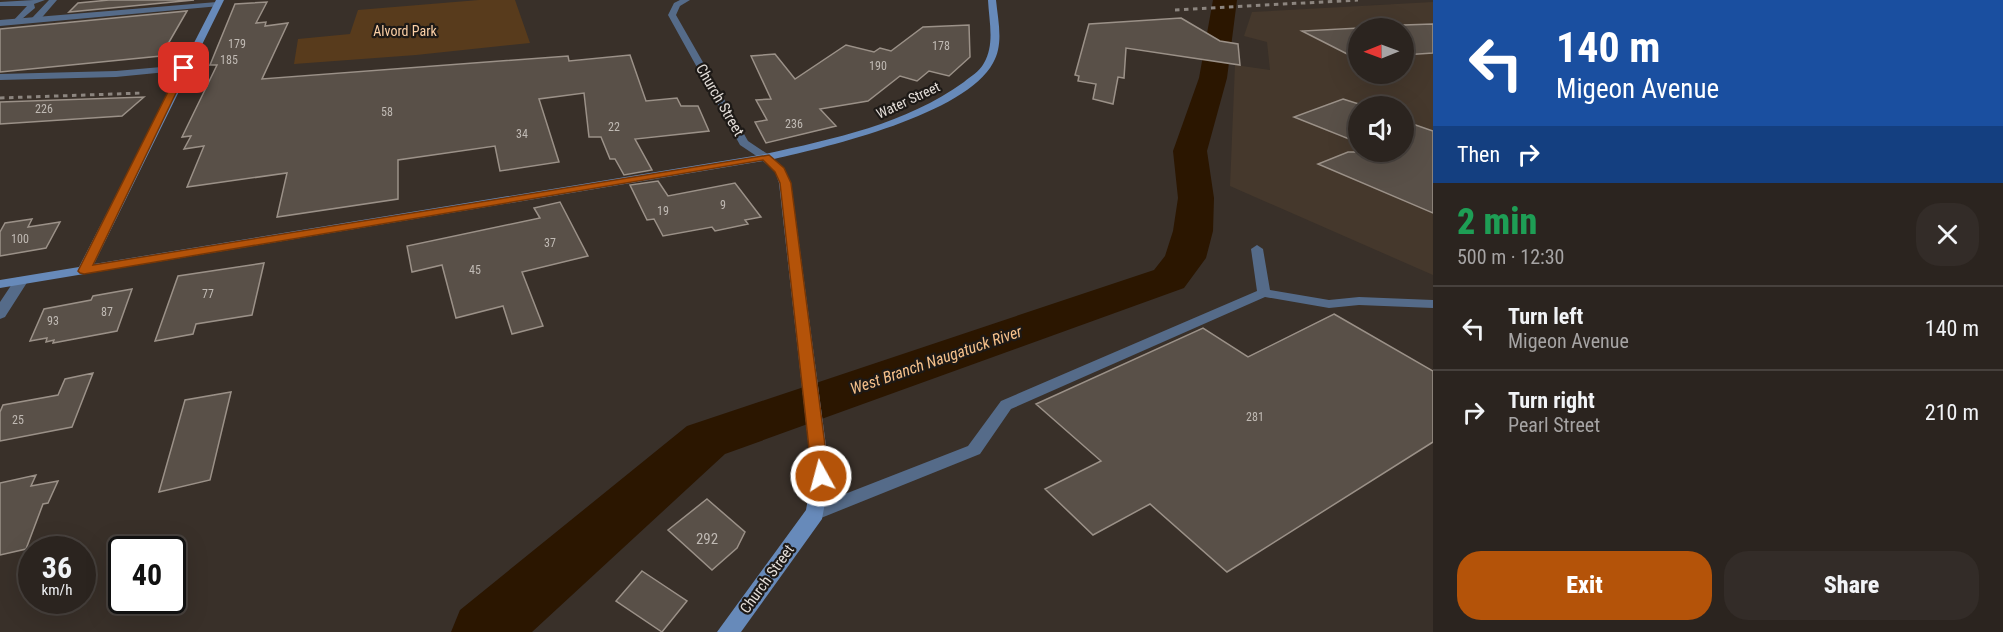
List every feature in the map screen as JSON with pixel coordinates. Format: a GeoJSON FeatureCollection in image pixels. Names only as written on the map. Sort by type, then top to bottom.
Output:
{"type":"FeatureCollection","features":[{"type":"Feature","properties":{"kind":"main road","name":"Water Street"},"geometry":{"type":"LineString","coordinates":[[0,284],[765,157],[843,140],[882,127],[935,104],[967,84],[989,64],[997,42],[992,0]]}},
{"type":"Feature","properties":{"kind":"main road"},"geometry":{"type":"LineString","coordinates":[[84,271],[219,2]]}},
{"type":"Feature","properties":{"kind":"main road","name":"Church Street"},"geometry":{"type":"LineString","coordinates":[[728,632],[815,513],[821,476],[785,183],[780,170],[765,157]]}},
{"type":"Feature","properties":{"kind":"street","name":"Church Street"},"geometry":{"type":"LineString","coordinates":[[686,0],[677,5],[672,15],[744,142],[765,157]]}},
{"type":"Feature","properties":{"kind":"street"},"geometry":{"type":"LineString","coordinates":[[0,23],[219,2]]}},
{"type":"Feature","properties":{"kind":"street"},"geometry":{"type":"LineString","coordinates":[[0,314],[21,281]]}},
{"type":"Feature","properties":{"kind":"lane"},"geometry":{"type":"LineString","coordinates":[[0,4],[27,4],[41,0]]}},
{"type":"Feature","properties":{"kind":"lane"},"geometry":{"type":"LineString","coordinates":[[35,20],[53,0]]}},
{"type":"Feature","properties":{"kind":"lane"},"geometry":{"type":"LineString","coordinates":[[16,22],[32,6],[27,4]]}},
{"type":"Feature","properties":{"kind":"lane"},"geometry":{"type":"LineString","coordinates":[[0,76],[116,74],[184,68]]}},
{"type":"Feature","properties":{"kind":"lane"},"geometry":{"type":"LineString","coordinates":[[1257,249],[1264,293]]}},
{"type":"Feature","properties":{"kind":"lane"},"geometry":{"type":"LineString","coordinates":[[815,513],[974,450],[1006,405],[1264,293],[1329,304],[1359,301],[1433,304]]}},
{"type":"Feature","properties":{"kind":"shaded area"},"geometry":{"type":"Polygon","coordinates":[[[1433,2],[1433,275],[1230,186],[1235,65],[1270,70],[1267,42],[1244,36],[1252,12],[1433,2]]]}},
{"type":"Feature","properties":{"kind":"green space","name":"Alvord Park"},"geometry":{"type":"Polygon","coordinates":[[[479,0],[515,0],[530,43],[416,55],[294,64],[298,39],[350,34],[358,10],[479,0]]]}},
{"type":"Feature","properties":{"kind":"building"},"geometry":{"type":"Polygon","coordinates":[[[109,0],[194,0],[69,12],[78,3],[109,0]]]}},
{"type":"Feature","properties":{"kind":"building"},"geometry":{"type":"Polygon","coordinates":[[[267,2],[256,23],[266,22],[265,26],[288,23],[262,79],[568,56],[569,61],[630,55],[646,101],[677,98],[681,106],[698,106],[709,131],[635,139],[652,170],[624,175],[615,159],[610,159],[601,137],[589,137],[584,93],[539,99],[559,162],[500,171],[495,146],[398,160],[398,199],[277,217],[287,173],[187,187],[204,146],[184,149],[191,136],[182,137],[217,65],[210,65],[235,4],[267,2]]]}},
{"type":"Feature","properties":{"kind":"building"},"geometry":{"type":"Polygon","coordinates":[[[187,11],[161,56],[0,72],[0,29],[187,11]]]}},
{"type":"Feature","properties":{"kind":"building"},"geometry":{"type":"Polygon","coordinates":[[[1181,18],[1220,41],[1238,44],[1240,65],[1126,48],[1124,78],[1118,77],[1113,104],[1093,99],[1096,84],[1078,81],[1079,76],[1075,75],[1089,24],[1181,18]]]}},
{"type":"Feature","properties":{"kind":"building"},"geometry":{"type":"Polygon","coordinates":[[[1433,24],[1433,53],[1414,54],[1414,25],[1433,24]]]}},
{"type":"Feature","properties":{"kind":"building"},"geometry":{"type":"Polygon","coordinates":[[[969,25],[970,57],[949,76],[929,71],[917,81],[900,76],[868,101],[820,109],[836,126],[766,143],[755,122],[767,120],[756,100],[771,99],[751,56],[775,54],[795,79],[846,45],[874,52],[880,48],[891,51],[923,27],[969,25]]]}},
{"type":"Feature","properties":{"kind":"building"},"geometry":{"type":"Polygon","coordinates":[[[1348,29],[1348,54],[1302,31],[1348,29]]]}},
{"type":"Feature","properties":{"kind":"building"},"geometry":{"type":"Polygon","coordinates":[[[144,97],[122,116],[0,124],[0,102],[144,97]]]}},
{"type":"Feature","properties":{"kind":"building"},"geometry":{"type":"Polygon","coordinates":[[[1343,99],[1348,101],[1348,139],[1294,117],[1343,99]]]}},
{"type":"Feature","properties":{"kind":"building"},"geometry":{"type":"Polygon","coordinates":[[[1414,124],[1433,131],[1433,213],[1318,164],[1348,152],[1348,162],[1414,162],[1414,124]]]}},
{"type":"Feature","properties":{"kind":"building"},"geometry":{"type":"Polygon","coordinates":[[[658,181],[668,196],[735,183],[761,217],[745,220],[748,224],[715,231],[712,227],[663,236],[654,219],[647,220],[630,185],[658,181]]]}},
{"type":"Feature","properties":{"kind":"building"},"geometry":{"type":"Polygon","coordinates":[[[560,202],[588,256],[522,272],[543,326],[512,334],[503,306],[456,318],[442,265],[412,272],[407,246],[540,218],[534,208],[560,202]]]}},
{"type":"Feature","properties":{"kind":"building"},"geometry":{"type":"Polygon","coordinates":[[[32,219],[28,227],[60,222],[46,248],[0,256],[0,232],[5,223],[32,219]]]}},
{"type":"Feature","properties":{"kind":"building"},"geometry":{"type":"Polygon","coordinates":[[[264,263],[252,315],[196,324],[193,334],[155,341],[178,276],[264,263]]]}},
{"type":"Feature","properties":{"kind":"building"},"geometry":{"type":"Polygon","coordinates":[[[132,289],[117,331],[53,343],[54,340],[46,342],[47,338],[30,341],[44,309],[91,300],[93,296],[132,289]]]}},
{"type":"Feature","properties":{"kind":"building"},"geometry":{"type":"Polygon","coordinates":[[[1334,314],[1433,371],[1433,442],[1227,572],[1150,504],[1093,535],[1045,489],[1101,461],[1036,404],[1203,328],[1248,357],[1334,314]]]}},
{"type":"Feature","properties":{"kind":"building"},"geometry":{"type":"Polygon","coordinates":[[[93,373],[72,427],[0,441],[0,412],[3,405],[58,395],[65,379],[93,373]]]}},
{"type":"Feature","properties":{"kind":"building"},"geometry":{"type":"Polygon","coordinates":[[[231,392],[210,480],[159,492],[185,400],[231,392]]]}},
{"type":"Feature","properties":{"kind":"building"},"geometry":{"type":"Polygon","coordinates":[[[36,475],[31,486],[58,481],[48,503],[43,504],[31,536],[18,536],[18,551],[0,555],[0,483],[36,475]]]}},
{"type":"Feature","properties":{"kind":"building"},"geometry":{"type":"Polygon","coordinates":[[[707,499],[745,532],[737,548],[712,570],[668,530],[707,499]]]}},
{"type":"Feature","properties":{"kind":"building"},"geometry":{"type":"Polygon","coordinates":[[[642,571],[687,601],[662,632],[616,601],[642,571]]]}},
{"type":"Feature","properties":{"kind":"waterway","name":"West Branch Naugatuck River"},"geometry":{"type":"LineString","coordinates":[[484,632],[706,440],[1169,279],[1185,258],[1193,231],[1196,198],[1190,151],[1213,78],[1225,0]]}},
{"type":"Feature","properties":{"kind":"railway"},"geometry":{"type":"LineString","coordinates":[[1175,10],[1358,0]]}},
{"type":"Feature","properties":{"kind":"railway"},"geometry":{"type":"LineString","coordinates":[[0,98],[143,93]]}},
{"type":"Feature","properties":{"kind":"route"},"geometry":{"type":"LineString","coordinates":[[184,68],[84,271],[765,157],[780,170],[785,183],[821,476]]}}]}
